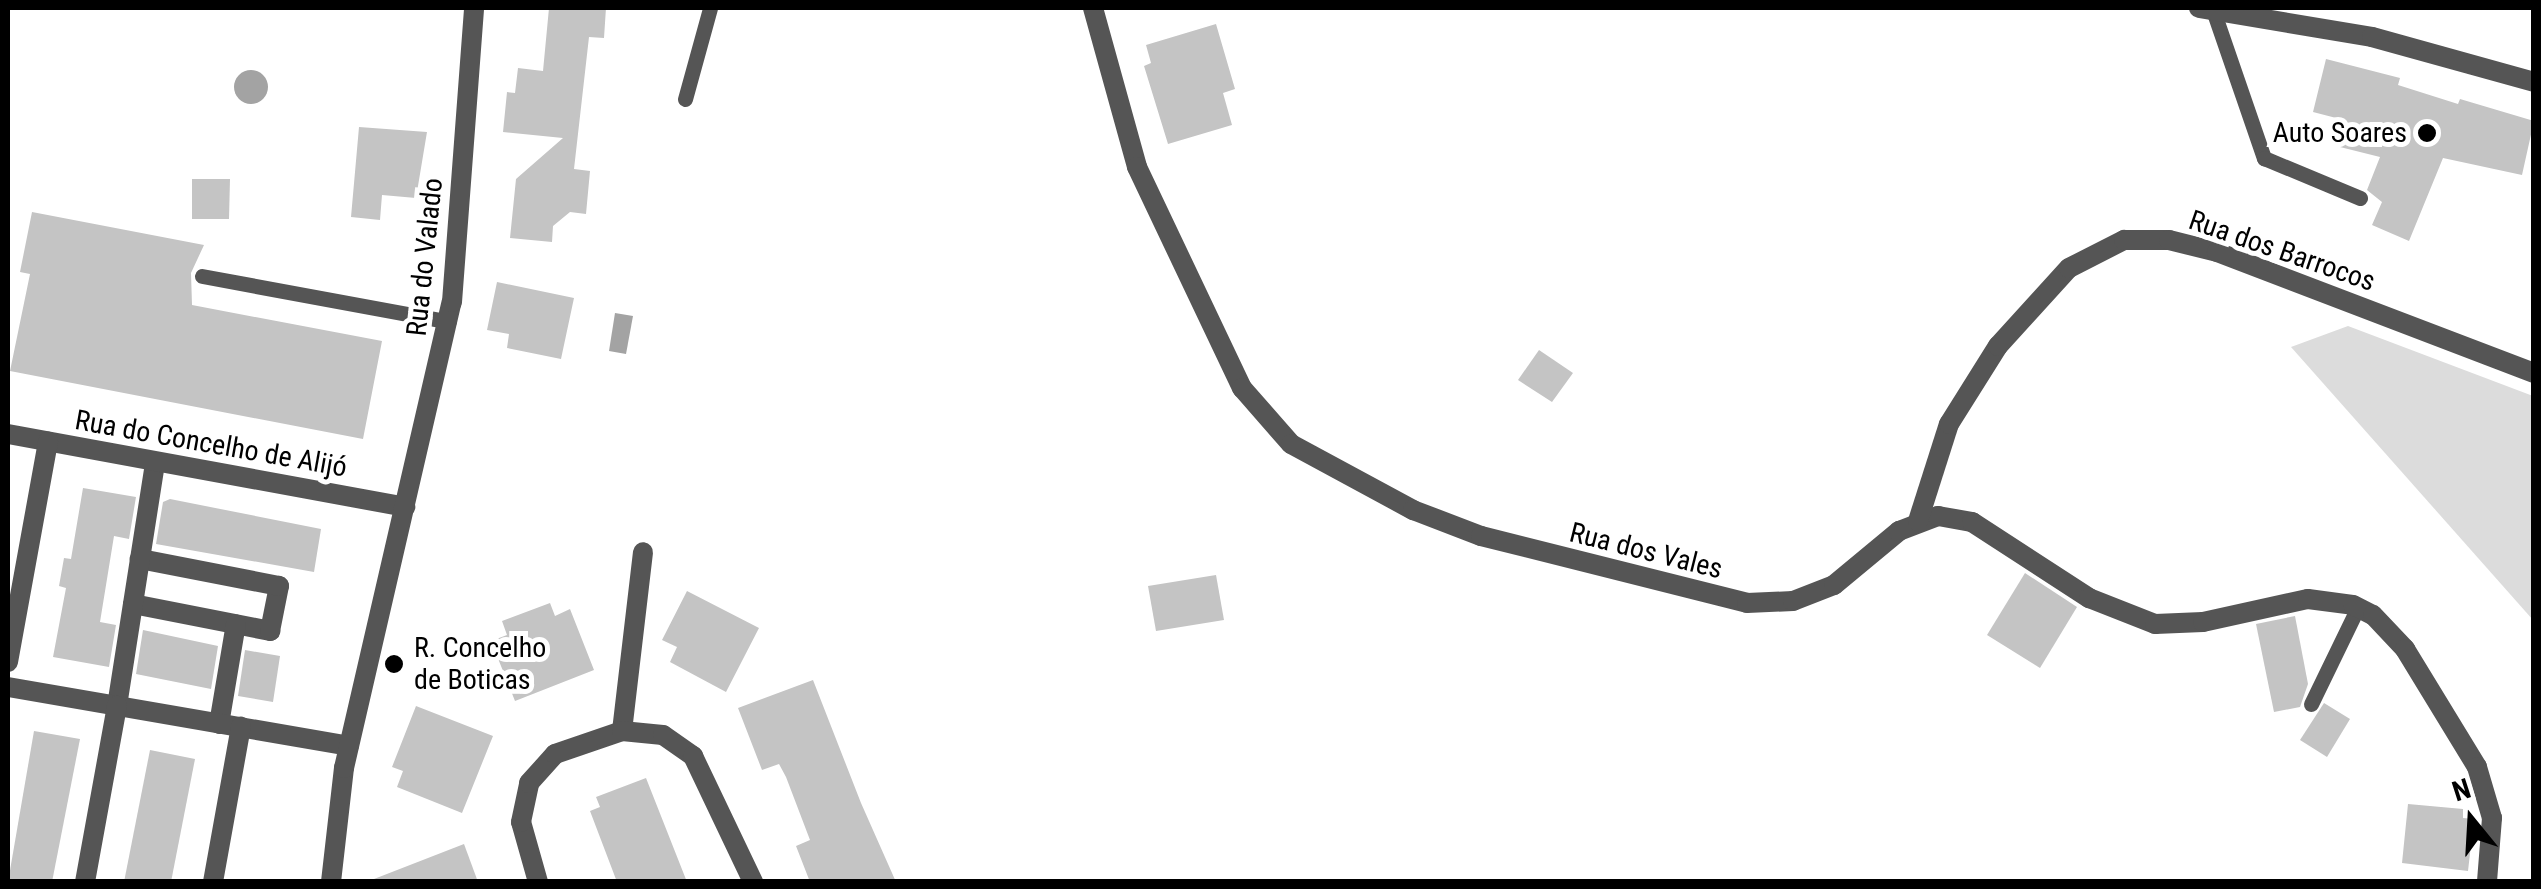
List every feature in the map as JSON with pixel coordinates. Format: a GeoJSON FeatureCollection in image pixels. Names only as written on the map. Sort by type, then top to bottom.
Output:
{"type":"FeatureCollection","features":[{"type":"Feature","properties":{"kind":"street","name":"Rua do Valado"},"geometry":{"type":"LineString","coordinates":[[331,882],[348,746],[449,322],[474,8]]}},
{"type":"Feature","properties":{"kind":"street","name":"Rua dos Vales"},"geometry":{"type":"LineString","coordinates":[[1093,8],[1137,167],[1242,388],[1292,444],[1396,502],[1480,536],[1747,603],[1793,600],[1834,586],[1918,520]]}},
{"type":"Feature","properties":{"kind":"street"},"geometry":{"type":"LineString","coordinates":[[2206,9],[2372,37],[2534,82]]}},
{"type":"Feature","properties":{"kind":"street","name":"Rua dos Barrocos"},"geometry":{"type":"LineString","coordinates":[[1918,520],[1948,424],[1998,346],[2069,268],[2124,240],[2169,240],[2216,252],[2534,373]]}},
{"type":"Feature","properties":{"kind":"street","name":"Rua do Concelho de Alijó"},"geometry":{"type":"LineString","coordinates":[[8,434],[405,507]]}},
{"type":"Feature","properties":{"kind":"street"},"geometry":{"type":"LineString","coordinates":[[8,662],[48,442]]}},
{"type":"Feature","properties":{"kind":"street"},"geometry":{"type":"LineString","coordinates":[[85,882],[155,462]]}},
{"type":"Feature","properties":{"kind":"street"},"geometry":{"type":"LineString","coordinates":[[1918,520],[1972,522],[2090,598],[2154,624],[2203,622],[2308,598],[2358,607],[2404,649],[2477,768],[2492,818],[2486,882]]}},
{"type":"Feature","properties":{"kind":"street"},"geometry":{"type":"LineString","coordinates":[[622,731],[643,552]]}},
{"type":"Feature","properties":{"kind":"street"},"geometry":{"type":"LineString","coordinates":[[132,604],[270,631],[279,586],[140,559]]}},
{"type":"Feature","properties":{"kind":"street"},"geometry":{"type":"LineString","coordinates":[[219,724],[236,624]]}},
{"type":"Feature","properties":{"kind":"street"},"geometry":{"type":"LineString","coordinates":[[8,686],[348,746]]}},
{"type":"Feature","properties":{"kind":"street"},"geometry":{"type":"LineString","coordinates":[[213,882],[241,727]]}},
{"type":"Feature","properties":{"kind":"street"},"geometry":{"type":"LineString","coordinates":[[538,882],[521,822],[529,784],[555,754],[622,731],[662,735],[692,756],[752,882]]}},
{"type":"Feature","properties":{"kind":"lane"},"geometry":{"type":"LineString","coordinates":[[685,99],[710,8]]}},
{"type":"Feature","properties":{"kind":"lane"},"geometry":{"type":"LineString","coordinates":[[2206,9],[2264,158],[2360,198]]}},
{"type":"Feature","properties":{"kind":"lane"},"geometry":{"type":"LineString","coordinates":[[202,276],[449,322]]}},
{"type":"Feature","properties":{"kind":"lane"},"geometry":{"type":"LineString","coordinates":[[2311,704],[2358,607]]}},
{"type":"Feature","properties":{"kind":"shaded area"},"geometry":{"type":"Polygon","coordinates":[[[251,70],[263,75],[268,87],[263,99],[251,104],[239,99],[234,87],[239,75],[251,70]]]}},
{"type":"Feature","properties":{"kind":"shaded area"},"geometry":{"type":"Polygon","coordinates":[[[615,313],[633,316],[626,354],[609,351],[615,313]]]}},
{"type":"Feature","properties":{"kind":"shaded area"},"geometry":{"type":"Polygon","coordinates":[[[2348,326],[2533,396],[2533,620],[2291,347],[2348,326]]]}},
{"type":"Feature","properties":{"kind":"building"},"geometry":{"type":"Polygon","coordinates":[[[549,8],[606,8],[604,38],[589,37],[574,169],[590,171],[586,214],[570,212],[553,226],[552,242],[510,238],[516,179],[563,138],[503,132],[507,92],[515,93],[518,68],[543,71],[549,8]]]}},
{"type":"Feature","properties":{"kind":"building"},"geometry":{"type":"Polygon","coordinates":[[[1216,24],[1235,89],[1223,93],[1232,125],[1168,144],[1144,66],[1151,63],[1146,45],[1216,24]]]}},
{"type":"Feature","properties":{"kind":"building"},"geometry":{"type":"Polygon","coordinates":[[[2326,59],[2400,78],[2398,85],[2458,104],[2460,99],[2534,121],[2522,175],[2443,158],[2409,241],[2372,225],[2382,202],[2367,190],[2380,157],[2332,145],[2340,119],[2313,112],[2326,59]]]}},
{"type":"Feature","properties":{"kind":"building"},"geometry":{"type":"Polygon","coordinates":[[[359,127],[427,132],[416,198],[382,195],[380,220],[351,217],[359,127]]]}},
{"type":"Feature","properties":{"kind":"building"},"geometry":{"type":"Polygon","coordinates":[[[192,179],[230,179],[229,219],[192,219],[192,179]]]}},
{"type":"Feature","properties":{"kind":"building"},"geometry":{"type":"Polygon","coordinates":[[[32,212],[204,245],[191,273],[192,305],[382,341],[363,439],[10,371],[30,274],[20,272],[32,212]]]}},
{"type":"Feature","properties":{"kind":"building"},"geometry":{"type":"Polygon","coordinates":[[[497,282],[574,298],[561,359],[507,348],[509,334],[487,330],[497,282]]]}},
{"type":"Feature","properties":{"kind":"building"},"geometry":{"type":"Polygon","coordinates":[[[1539,350],[1573,373],[1552,402],[1518,380],[1539,350]]]}},
{"type":"Feature","properties":{"kind":"building"},"geometry":{"type":"Polygon","coordinates":[[[83,488],[136,497],[129,539],[114,536],[100,622],[116,625],[109,667],[53,657],[66,588],[59,586],[64,558],[71,559],[83,488]]]}},
{"type":"Feature","properties":{"kind":"building"},"geometry":{"type":"Polygon","coordinates":[[[170,499],[321,529],[314,572],[156,544],[163,502],[170,499]]]}},
{"type":"Feature","properties":{"kind":"building"},"geometry":{"type":"Polygon","coordinates":[[[2025,573],[2077,607],[2040,668],[1987,635],[2025,573]]]}},
{"type":"Feature","properties":{"kind":"building"},"geometry":{"type":"Polygon","coordinates":[[[1216,575],[1224,620],[1156,631],[1148,586],[1216,575]]]}},
{"type":"Feature","properties":{"kind":"building"},"geometry":{"type":"Polygon","coordinates":[[[687,591],[759,628],[726,692],[670,662],[677,647],[662,640],[687,591]]]}},
{"type":"Feature","properties":{"kind":"building"},"geometry":{"type":"Polygon","coordinates":[[[550,603],[555,616],[570,609],[594,670],[515,701],[491,641],[507,635],[502,621],[550,603]]]}},
{"type":"Feature","properties":{"kind":"building"},"geometry":{"type":"Polygon","coordinates":[[[2295,616],[2308,684],[2300,707],[2274,712],[2256,624],[2295,616]]]}},
{"type":"Feature","properties":{"kind":"building"},"geometry":{"type":"Polygon","coordinates":[[[143,630],[218,646],[211,689],[136,674],[143,630]]]}},
{"type":"Feature","properties":{"kind":"building"},"geometry":{"type":"Polygon","coordinates":[[[245,650],[280,656],[273,702],[238,696],[245,650]]]}},
{"type":"Feature","properties":{"kind":"building"},"geometry":{"type":"Polygon","coordinates":[[[813,680],[896,882],[810,882],[796,846],[810,840],[786,777],[779,764],[762,770],[738,708],[813,680]]]}},
{"type":"Feature","properties":{"kind":"building"},"geometry":{"type":"Polygon","coordinates":[[[2324,703],[2350,719],[2327,757],[2300,740],[2324,703]]]}},
{"type":"Feature","properties":{"kind":"building"},"geometry":{"type":"Polygon","coordinates":[[[416,706],[493,736],[462,813],[397,787],[403,771],[392,767],[416,706]]]}},
{"type":"Feature","properties":{"kind":"building"},"geometry":{"type":"Polygon","coordinates":[[[34,731],[80,739],[52,882],[8,882],[34,731]]]}},
{"type":"Feature","properties":{"kind":"building"},"geometry":{"type":"Polygon","coordinates":[[[150,750],[195,759],[171,882],[124,882],[150,750]]]}},
{"type":"Feature","properties":{"kind":"building"},"geometry":{"type":"Polygon","coordinates":[[[646,778],[687,882],[617,882],[590,811],[600,807],[596,797],[646,778]]]}},
{"type":"Feature","properties":{"kind":"building"},"geometry":{"type":"Polygon","coordinates":[[[2408,804],[2463,809],[2463,818],[2474,819],[2468,871],[2402,863],[2408,804]]]}},
{"type":"Feature","properties":{"kind":"building"},"geometry":{"type":"Polygon","coordinates":[[[464,844],[478,882],[374,882],[374,879],[464,844]]]}},
{"type":"Feature","properties":{"kind":"place","name":"Auto Soares"},"geometry":{"type":"Point","coordinates":[2427,133]}},
{"type":"Feature","properties":{"kind":"place","name":"R. Concelho de Boticas"},"geometry":{"type":"Point","coordinates":[394,664]}}]}
